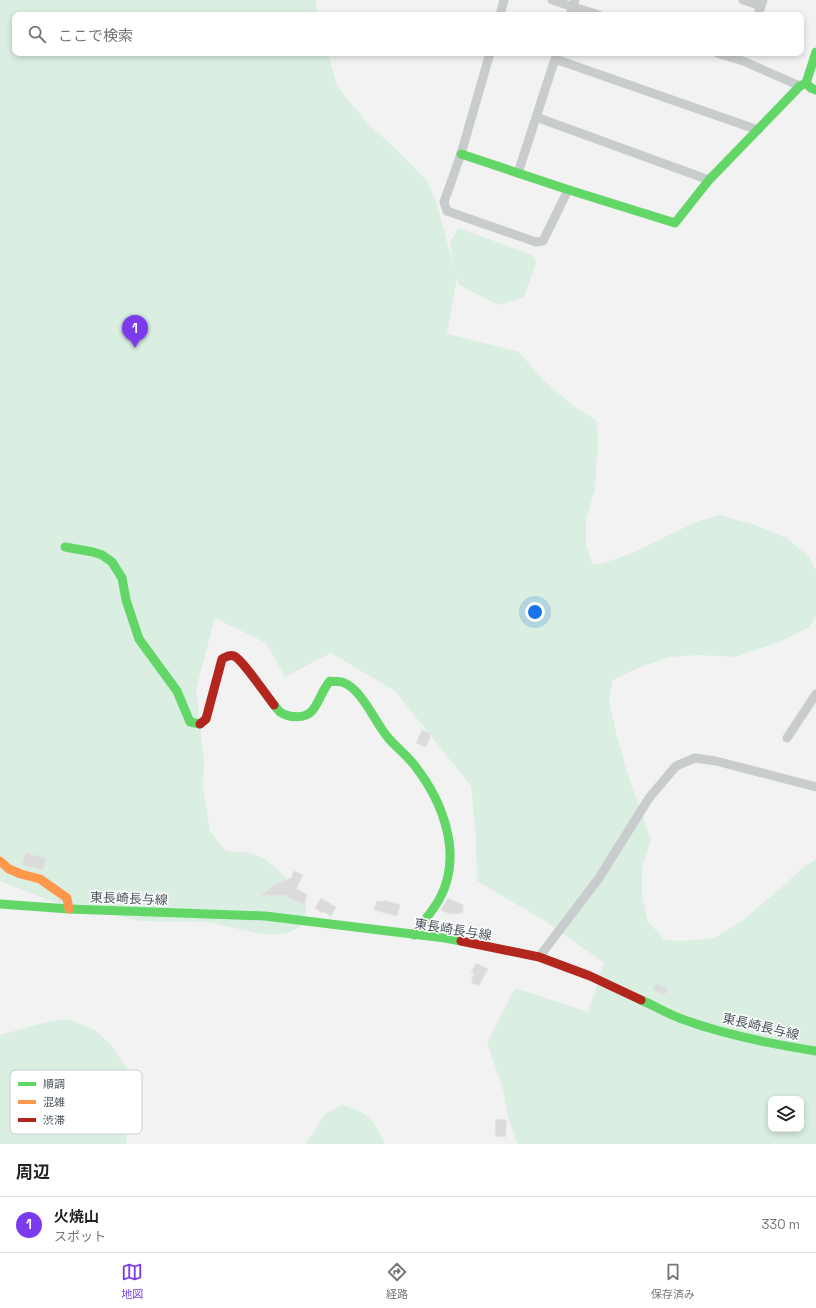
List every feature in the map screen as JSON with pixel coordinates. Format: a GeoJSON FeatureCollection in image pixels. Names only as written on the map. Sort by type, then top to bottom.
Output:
{"type":"FeatureCollection","features":[{"type":"Feature","properties":{"kind":"street"},"geometry":{"type":"LineString","coordinates":[[501,12],[504,0]]}},
{"type":"Feature","properties":{"kind":"street"},"geometry":{"type":"LineString","coordinates":[[552,0],[589,12]]}},
{"type":"Feature","properties":{"kind":"street"},"geometry":{"type":"LineString","coordinates":[[743,0],[761,7]]}},
{"type":"Feature","properties":{"kind":"street"},"geometry":{"type":"LineString","coordinates":[[461,154],[568,190],[675,223],[709,180],[803,84],[816,52]]}},
{"type":"Feature","properties":{"kind":"street"},"geometry":{"type":"LineString","coordinates":[[489,56],[461,154],[444,202],[447,211],[536,242],[543,241],[568,190]]}},
{"type":"Feature","properties":{"kind":"street"},"geometry":{"type":"LineString","coordinates":[[518,173],[556,56],[758,130]]}},
{"type":"Feature","properties":{"kind":"street"},"geometry":{"type":"LineString","coordinates":[[744,57],[816,90]]}},
{"type":"Feature","properties":{"kind":"street"},"geometry":{"type":"LineString","coordinates":[[536,117],[709,180]]}},
{"type":"Feature","properties":{"kind":"street"},"geometry":{"type":"LineString","coordinates":[[66,547],[93,552],[112,562],[122,578],[126,600],[139,639],[176,691],[190,722],[197,725],[203,723],[206,719],[222,659],[229,655],[235,656],[249,671],[263,692],[280,712],[293,717],[303,716],[312,710],[324,688],[330,681],[342,682],[355,691],[365,703],[384,735],[404,752],[420,771],[437,798],[449,835],[451,850],[448,875],[440,898],[414,935]]}},
{"type":"Feature","properties":{"kind":"street"},"geometry":{"type":"LineString","coordinates":[[787,738],[816,694]]}},
{"type":"Feature","properties":{"kind":"street"},"geometry":{"type":"LineString","coordinates":[[539,957],[599,878],[649,798],[676,766],[695,758],[716,761],[816,787]]}},
{"type":"Feature","properties":{"kind":"street"},"geometry":{"type":"LineString","coordinates":[[0,861],[9,869],[40,879],[67,898],[69,909]]}},
{"type":"Feature","properties":{"kind":"street","name":"東長崎長与線"},"geometry":{"type":"LineString","coordinates":[[0,904],[69,909],[265,916],[445,938],[539,957],[590,976],[682,1018],[755,1040],[816,1051]]}},
{"type":"Feature","properties":{"kind":"green space"},"geometry":{"type":"Polygon","coordinates":[[[0,0],[315,0],[317,12],[12,12],[12,56],[329,56],[337,86],[368,124],[398,151],[428,182],[438,208],[455,271],[450,241],[459,228],[534,256],[536,263],[524,297],[499,305],[459,285],[457,277],[447,334],[519,352],[543,380],[572,405],[596,420],[598,438],[595,489],[586,520],[586,545],[593,565],[604,563],[632,553],[696,522],[719,515],[755,525],[787,538],[809,557],[816,570],[816,616],[809,627],[779,642],[735,657],[699,655],[670,657],[643,666],[613,680],[609,700],[616,733],[629,778],[651,840],[642,869],[642,895],[648,922],[665,940],[681,941],[715,938],[744,919],[801,869],[816,859],[816,1144],[519,1144],[517,1142],[508,1118],[503,1089],[487,1043],[515,988],[588,1012],[604,963],[545,921],[477,881],[476,839],[471,786],[395,691],[331,653],[285,677],[266,643],[215,618],[196,689],[204,762],[203,787],[210,831],[226,851],[256,855],[265,859],[293,885],[303,897],[306,904],[305,914],[300,927],[285,934],[262,934],[207,922],[140,921],[57,903],[0,881],[0,0]]]}},
{"type":"Feature","properties":{"kind":"green space"},"geometry":{"type":"Polygon","coordinates":[[[68,1019],[95,1030],[112,1046],[127,1070],[10,1070],[10,1134],[126,1134],[127,1144],[0,1144],[0,1035],[43,1023],[68,1019]]]}},
{"type":"Feature","properties":{"kind":"green space"},"geometry":{"type":"Polygon","coordinates":[[[342,1105],[359,1111],[368,1117],[385,1144],[306,1144],[325,1114],[342,1105]]]}},
{"type":"Feature","properties":{"kind":"building"},"geometry":{"type":"Polygon","coordinates":[[[422,730],[431,734],[426,747],[416,743],[422,730]]]}},
{"type":"Feature","properties":{"kind":"building"},"geometry":{"type":"Polygon","coordinates":[[[26,853],[46,858],[43,870],[22,865],[26,853]]]}},
{"type":"Feature","properties":{"kind":"building"},"geometry":{"type":"Polygon","coordinates":[[[294,871],[303,875],[296,889],[307,894],[304,905],[284,895],[261,896],[273,885],[291,878],[294,871]]]}},
{"type":"Feature","properties":{"kind":"building"},"geometry":{"type":"Polygon","coordinates":[[[321,898],[336,907],[331,916],[323,911],[322,913],[315,908],[321,898]]]}},
{"type":"Feature","properties":{"kind":"building"},"geometry":{"type":"Polygon","coordinates":[[[448,898],[463,905],[463,913],[450,914],[441,910],[448,898]]]}},
{"type":"Feature","properties":{"kind":"building"},"geometry":{"type":"Polygon","coordinates":[[[384,900],[400,905],[397,916],[374,910],[377,901],[383,902],[384,900]]]}},
{"type":"Feature","properties":{"kind":"building"},"geometry":{"type":"Polygon","coordinates":[[[476,963],[488,969],[479,986],[472,983],[473,980],[471,979],[474,974],[471,972],[476,963]]]}},
{"type":"Feature","properties":{"kind":"building"},"geometry":{"type":"Polygon","coordinates":[[[657,983],[668,989],[664,995],[653,990],[657,983]]]}},
{"type":"Feature","properties":{"kind":"building"},"geometry":{"type":"Polygon","coordinates":[[[496,1119],[507,1120],[505,1137],[495,1136],[496,1119]]]}},
{"type":"Feature","properties":{"kind":"traffic: fast"},"geometry":{"type":"LineString","coordinates":[[461,154],[675,223],[709,180],[800,86],[806,83],[816,52]]}},
{"type":"Feature","properties":{"kind":"traffic: fast"},"geometry":{"type":"LineString","coordinates":[[806,83],[811,88],[816,90]]}},
{"type":"Feature","properties":{"kind":"traffic: fast"},"geometry":{"type":"LineString","coordinates":[[65,547],[93,552],[102,555],[112,562],[122,578],[126,600],[139,639],[177,691],[190,722],[200,724]]}},
{"type":"Feature","properties":{"kind":"traffic: fast"},"geometry":{"type":"LineString","coordinates":[[274,705],[280,712],[288,716],[297,717],[309,714],[330,681],[342,682],[349,685],[367,705],[381,729],[425,780],[434,796],[447,829],[450,846],[450,864],[447,881],[440,898],[414,935]]}},
{"type":"Feature","properties":{"kind":"traffic: fast"},"geometry":{"type":"LineString","coordinates":[[0,904],[69,909],[265,916],[461,941]]}},
{"type":"Feature","properties":{"kind":"traffic: fast"},"geometry":{"type":"LineString","coordinates":[[641,1000],[677,1017],[715,1030],[765,1042],[816,1051]]}},
{"type":"Feature","properties":{"kind":"traffic: slow"},"geometry":{"type":"LineString","coordinates":[[0,861],[9,869],[40,879],[67,898],[69,909]]}},
{"type":"Feature","properties":{"kind":"traffic: jam"},"geometry":{"type":"LineString","coordinates":[[200,724],[206,719],[222,659],[232,655],[238,659],[254,678],[274,705]]}},
{"type":"Feature","properties":{"kind":"traffic: jam"},"geometry":{"type":"LineString","coordinates":[[461,941],[539,957],[590,976],[641,1000]]}},
{"type":"Feature","properties":{"kind":"place","name":"火焼山"},"geometry":{"type":"Point","coordinates":[135,348]}}]}
